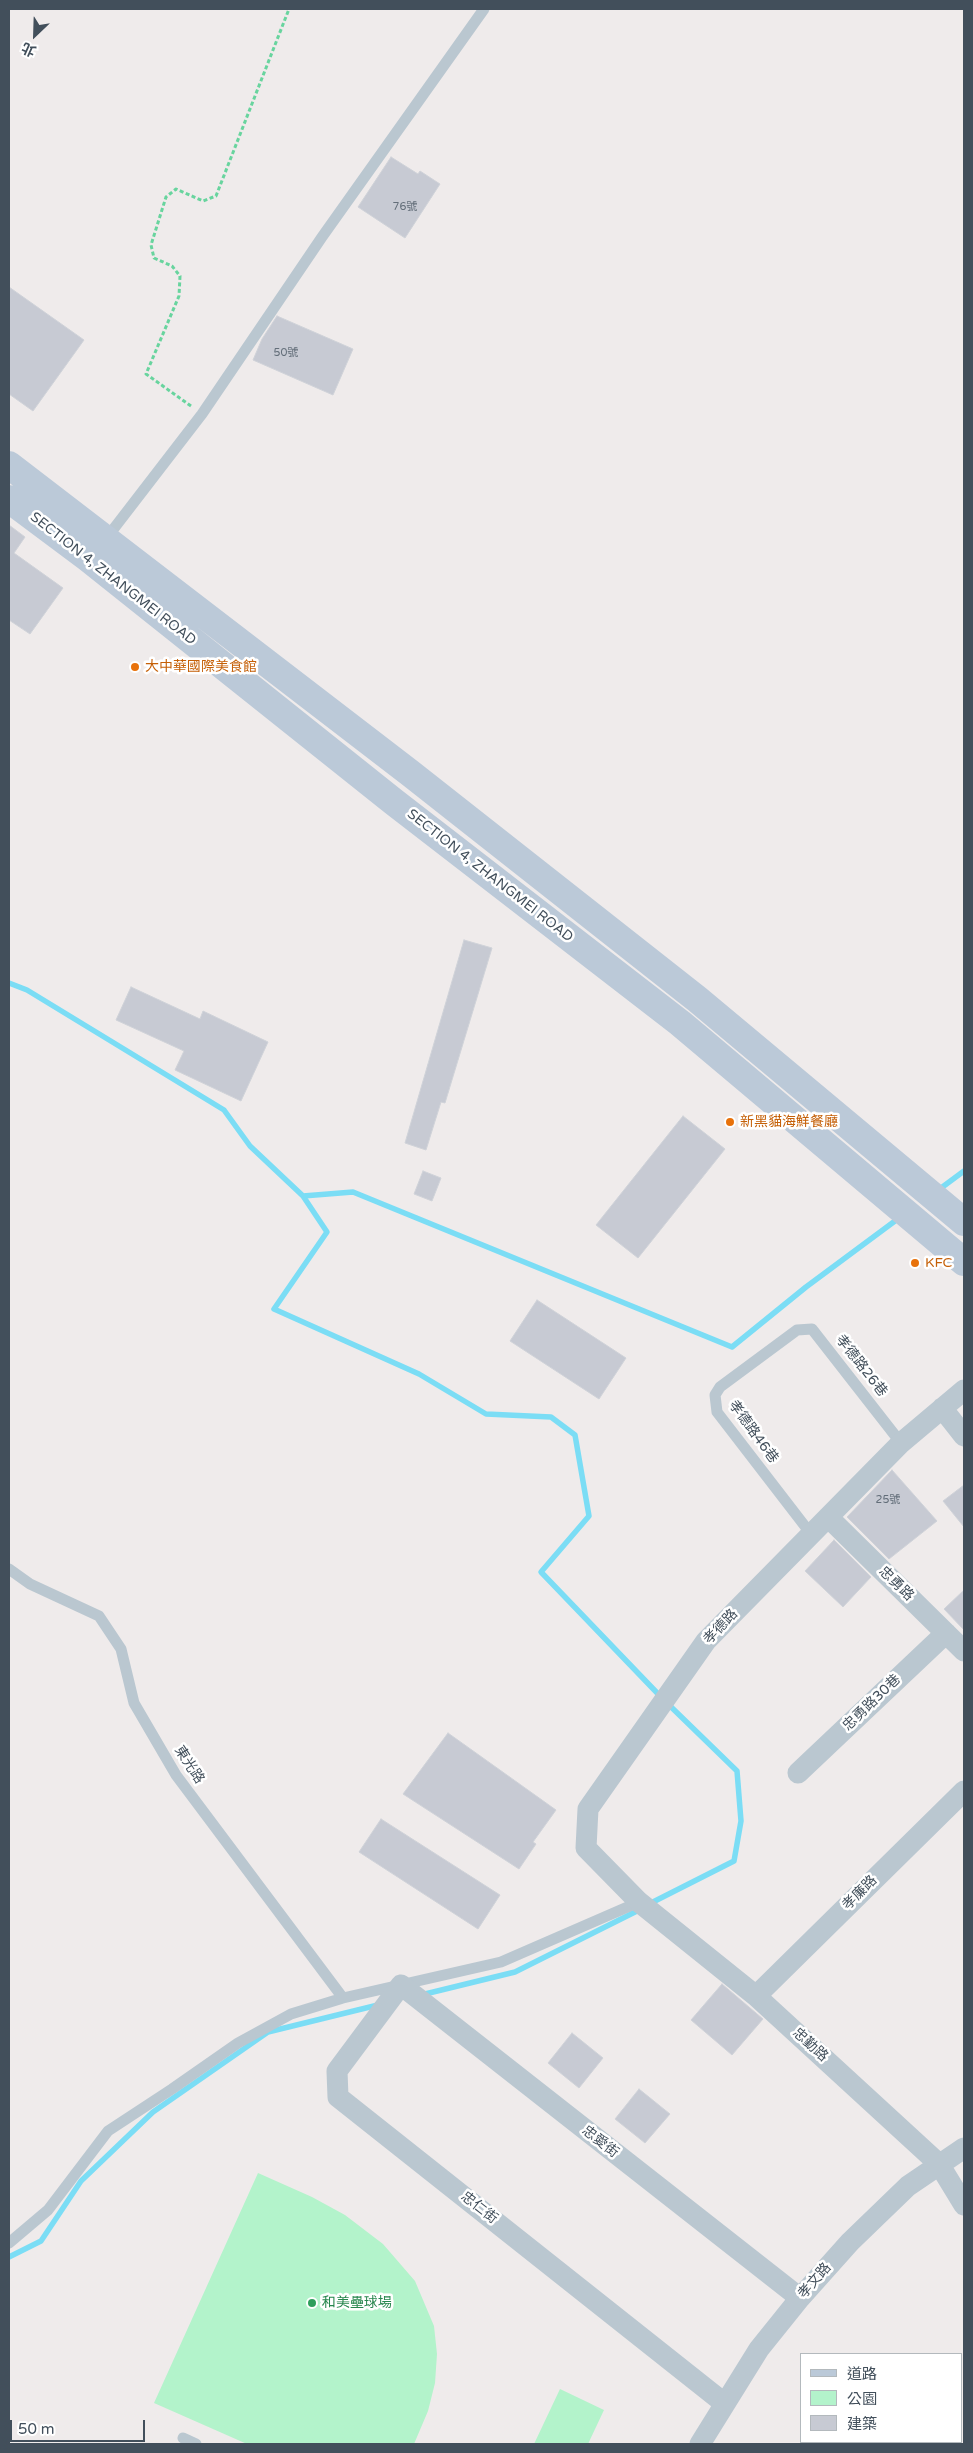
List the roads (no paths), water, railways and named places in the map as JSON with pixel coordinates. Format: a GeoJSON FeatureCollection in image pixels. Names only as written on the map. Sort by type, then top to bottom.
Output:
{"type":"FeatureCollection","features":[{"type":"Feature","properties":{"kind":"main road","name":"SECTION 4, ZHANGMEI ROAD"},"geometry":{"type":"LineString","coordinates":[[9,465],[97,548],[394,802],[680,1022],[964,1262]]}},
{"type":"Feature","properties":{"kind":"main road","name":"SECTION 4, ZHANGMEI ROAD"},"geometry":{"type":"LineString","coordinates":[[9,499],[97,548],[410,773],[697,999],[964,1222]]}},
{"type":"Feature","properties":{"kind":"main road"},"geometry":{"type":"LineString","coordinates":[[394,802],[410,773]]}},
{"type":"Feature","properties":{"kind":"main road"},"geometry":{"type":"LineString","coordinates":[[680,1022],[697,999]]}},
{"type":"Feature","properties":{"kind":"street","name":"孝德路"},"geometry":{"type":"LineString","coordinates":[[639,1902],[586,1848],[588,1808],[706,1641],[902,1444],[964,1390]]}},
{"type":"Feature","properties":{"kind":"street"},"geometry":{"type":"LineString","coordinates":[[942,1408],[964,1436]]}},
{"type":"Feature","properties":{"kind":"street","name":"忠勇路"},"geometry":{"type":"LineString","coordinates":[[828,1517],[964,1651]]}},
{"type":"Feature","properties":{"kind":"street","name":"忠勇路30巷"},"geometry":{"type":"LineString","coordinates":[[798,1773],[946,1632]]}},
{"type":"Feature","properties":{"kind":"street","name":"孝廉路"},"geometry":{"type":"LineString","coordinates":[[756,1996],[964,1791]]}},
{"type":"Feature","properties":{"kind":"street","name":"忠勤路"},"geometry":{"type":"LineString","coordinates":[[639,1902],[756,1996],[939,2164],[964,2205]]}},
{"type":"Feature","properties":{"kind":"street","name":"忠愛街"},"geometry":{"type":"LineString","coordinates":[[401,1985],[800,2298]]}},
{"type":"Feature","properties":{"kind":"street","name":"忠仁街"},"geometry":{"type":"LineString","coordinates":[[401,1985],[336,2071],[338,2097],[724,2403]]}},
{"type":"Feature","properties":{"kind":"street","name":"孝文路"},"geometry":{"type":"LineString","coordinates":[[700,2444],[724,2403],[760,2349],[800,2298],[850,2242],[908,2186],[964,2148]]}},
{"type":"Feature","properties":{"kind":"lane"},"geometry":{"type":"LineString","coordinates":[[97,548],[202,414],[322,237],[484,9]]}},
{"type":"Feature","properties":{"kind":"lane","name":"孝德路26巷"},"geometry":{"type":"LineString","coordinates":[[787,1339],[797,1330],[812,1329],[902,1444]]}},
{"type":"Feature","properties":{"kind":"lane","name":"孝德路46巷"},"geometry":{"type":"LineString","coordinates":[[787,1339],[720,1387],[715,1394],[714,1400],[717,1412],[811,1534]]}},
{"type":"Feature","properties":{"kind":"lane","name":"東光路"},"geometry":{"type":"LineString","coordinates":[[9,1569],[30,1584],[99,1616],[121,1649],[134,1703],[176,1776],[343,1998]]}},
{"type":"Feature","properties":{"kind":"lane"},"geometry":{"type":"LineString","coordinates":[[9,2243],[48,2210],[108,2132],[238,2043],[291,2014],[343,1998],[501,1962],[639,1902]]}},
{"type":"Feature","properties":{"kind":"lane"},"geometry":{"type":"LineString","coordinates":[[183,2438],[196,2444]]}},
{"type":"Feature","properties":{"kind":"waterway"},"geometry":{"type":"LineString","coordinates":[[9,983],[27,990],[224,1110],[250,1146],[303,1196],[353,1192],[732,1347],[806,1287],[899,1218]]}},
{"type":"Feature","properties":{"kind":"waterway"},"geometry":{"type":"LineString","coordinates":[[937,1191],[964,1171]]}},
{"type":"Feature","properties":{"kind":"waterway"},"geometry":{"type":"LineString","coordinates":[[303,1196],[327,1232],[274,1309],[419,1374],[486,1414],[551,1417],[575,1435],[589,1516],[541,1572],[661,1697]]}},
{"type":"Feature","properties":{"kind":"waterway"},"geometry":{"type":"LineString","coordinates":[[649,1904],[734,1861],[741,1821],[737,1771],[667,1703]]}},
{"type":"Feature","properties":{"kind":"waterway"},"geometry":{"type":"LineString","coordinates":[[421,1995],[515,1972],[641,1909]]}},
{"type":"Feature","properties":{"kind":"waterway"},"geometry":{"type":"LineString","coordinates":[[9,2257],[41,2241],[81,2181],[153,2112],[268,2032],[378,2005]]}},
{"type":"Feature","properties":{"kind":"place","name":"大中華國際美食館"},"geometry":{"type":"Point","coordinates":[135,667]}},
{"type":"Feature","properties":{"kind":"place","name":"新黑貓海鮮餐廳"},"geometry":{"type":"Point","coordinates":[730,1122]}},
{"type":"Feature","properties":{"kind":"place","name":"KFC"},"geometry":{"type":"Point","coordinates":[915,1263]}},
{"type":"Feature","properties":{"kind":"place","name":"和美壘球場"},"geometry":{"type":"Point","coordinates":[312,2303]}}]}
